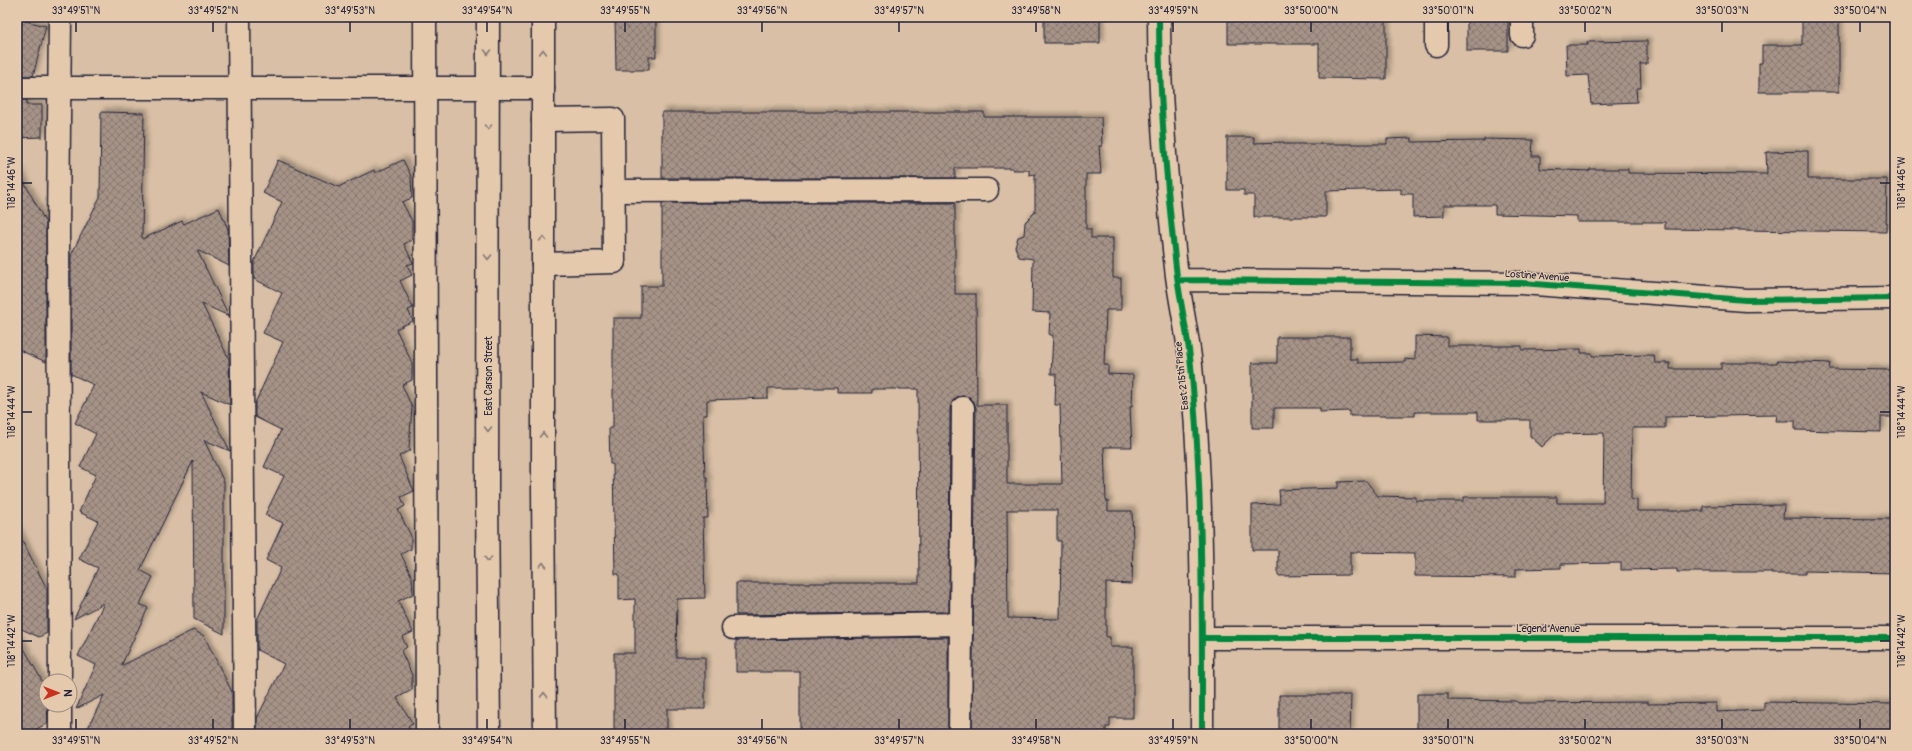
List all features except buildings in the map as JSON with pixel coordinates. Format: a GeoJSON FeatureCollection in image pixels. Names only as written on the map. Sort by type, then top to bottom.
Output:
{"type":"FeatureCollection","features":[{"type":"Feature","properties":{"kind":"street"},"geometry":{"type":"LineString","coordinates":[[60,17],[58,228],[60,673]]}},
{"type":"Feature","properties":{"kind":"street"},"geometry":{"type":"LineString","coordinates":[[239,17],[245,734]]}},
{"type":"Feature","properties":{"kind":"street"},"geometry":{"type":"LineString","coordinates":[[425,17],[426,734]]}},
{"type":"Feature","properties":{"kind":"street","name":"East Carson Street"},"geometry":{"type":"LineString","coordinates":[[488,17],[487,489],[489,734]]}},
{"type":"Feature","properties":{"kind":"street"},"geometry":{"type":"LineString","coordinates":[[543,17],[545,734]]}},
{"type":"Feature","properties":{"kind":"street","name":"East 215th Place"},"geometry":{"type":"LineString","coordinates":[[1159,17],[1159,80],[1168,199],[1178,280],[1191,364],[1198,464],[1202,638],[1202,734]]}},
{"type":"Feature","properties":{"kind":"street"},"geometry":{"type":"LineString","coordinates":[[1436,17],[1436,45]]}},
{"type":"Feature","properties":{"kind":"street"},"geometry":{"type":"LineString","coordinates":[[17,88],[543,88]]}},
{"type":"Feature","properties":{"kind":"street"},"geometry":{"type":"LineString","coordinates":[[543,120],[613,119],[614,262],[543,264]]}},
{"type":"Feature","properties":{"kind":"street"},"geometry":{"type":"LineString","coordinates":[[613,191],[987,190]]}},
{"type":"Feature","properties":{"kind":"street","name":"Lostine Avenue"},"geometry":{"type":"LineString","coordinates":[[1178,280],[1522,283],[1746,300],[1895,298]]}},
{"type":"Feature","properties":{"kind":"street"},"geometry":{"type":"LineString","coordinates":[[960,734],[963,408]]}},
{"type":"Feature","properties":{"kind":"street"},"geometry":{"type":"LineString","coordinates":[[734,628],[961,624]]}},
{"type":"Feature","properties":{"kind":"street","name":"Legend Avenue"},"geometry":{"type":"LineString","coordinates":[[1202,638],[1895,638]]}},
{"type":"Feature","properties":{"kind":"street"},"geometry":{"type":"LineString","coordinates":[[60,713],[60,734]]}},
{"type":"Feature","properties":{"kind":"cycle path"},"geometry":{"type":"LineString","coordinates":[[1159,17],[1160,82],[1167,179],[1177,276],[1191,366],[1198,458],[1201,550],[1202,734]]}},
{"type":"Feature","properties":{"kind":"cycle path"},"geometry":{"type":"LineString","coordinates":[[1178,280],[1522,283],[1746,300],[1895,298]]}},
{"type":"Feature","properties":{"kind":"cycle path"},"geometry":{"type":"LineString","coordinates":[[1202,638],[1895,638]]}}]}
